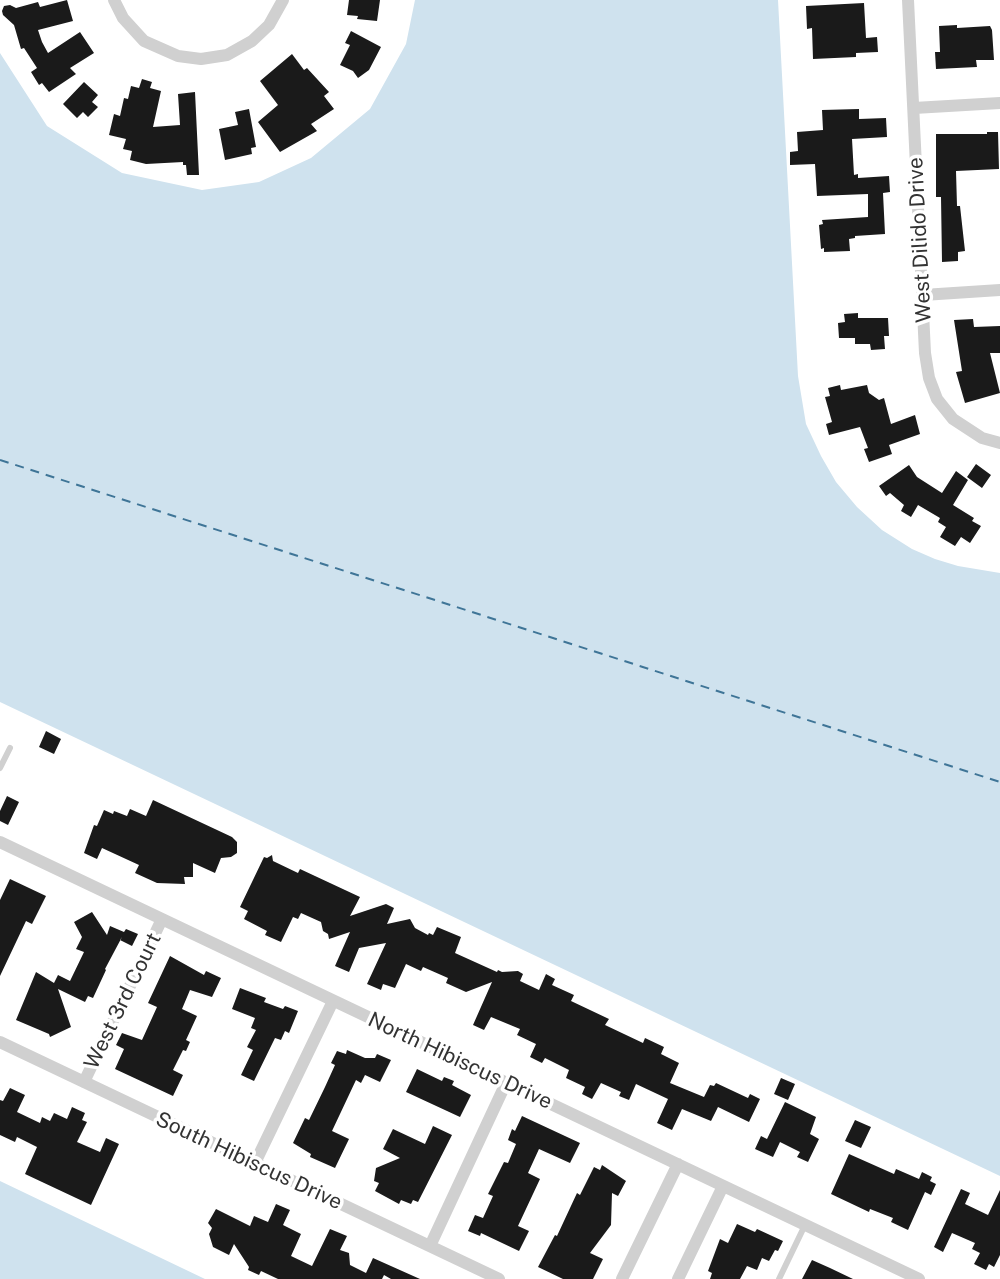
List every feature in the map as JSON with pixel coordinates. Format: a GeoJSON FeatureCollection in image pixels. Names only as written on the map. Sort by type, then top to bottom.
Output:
{"type":"FeatureCollection","features":[{"type":"Feature","properties":{"kind":"street"},"geometry":{"type":"LineString","coordinates":[[114,0],[130,27],[155,47],[177,56],[211,59],[235,52],[262,33],[275,17],[283,0]]}},
{"type":"Feature","properties":{"kind":"street","name":"West Dilido Drive"},"geometry":{"type":"LineString","coordinates":[[908,0],[927,367],[937,399],[953,419],[982,439],[1000,443]]}},
{"type":"Feature","properties":{"kind":"street"},"geometry":{"type":"LineString","coordinates":[[914,108],[1000,103]]}},
{"type":"Feature","properties":{"kind":"street"},"geometry":{"type":"LineString","coordinates":[[923,295],[1000,290]]}},
{"type":"Feature","properties":{"kind":"street","name":"North Hibiscus Drive"},"geometry":{"type":"LineString","coordinates":[[0,842],[805,1225],[891,1273],[919,1279]]}},
{"type":"Feature","properties":{"kind":"street","name":"West 3rd Court"},"geometry":{"type":"LineString","coordinates":[[84,1082],[162,919]]}},
{"type":"Feature","properties":{"kind":"street"},"geometry":{"type":"LineString","coordinates":[[255,1163],[333,1001]]}},
{"type":"Feature","properties":{"kind":"street","name":"South Hibiscus Drive"},"geometry":{"type":"LineString","coordinates":[[0,1042],[499,1279]]}},
{"type":"Feature","properties":{"kind":"street"},"geometry":{"type":"LineString","coordinates":[[430,1246],[506,1083]]}},
{"type":"Feature","properties":{"kind":"street"},"geometry":{"type":"LineString","coordinates":[[622,1279],[678,1164]]}},
{"type":"Feature","properties":{"kind":"street"},"geometry":{"type":"LineString","coordinates":[[678,1279],[723,1186]]}},
{"type":"Feature","properties":{"kind":"lane"},"geometry":{"type":"LineString","coordinates":[[0,768],[10,748]]}},
{"type":"Feature","properties":{"kind":"lane"},"geometry":{"type":"LineString","coordinates":[[779,1279],[805,1225]]}},
{"type":"Feature","properties":{"kind":"water"},"geometry":{"type":"Polygon","coordinates":[[[415,0],[778,0],[798,376],[806,424],[836,482],[857,507],[882,530],[912,549],[935,559],[1000,573],[1000,1176],[0,702],[0,53],[47,126],[122,173],[202,190],[259,182],[311,158],[370,109],[406,44],[415,0]]]}},
{"type":"Feature","properties":{"kind":"water"},"geometry":{"type":"Polygon","coordinates":[[[0,1181],[205,1279],[0,1279],[0,1181]]]}},
{"type":"Feature","properties":{"kind":"building"},"geometry":{"type":"Polygon","coordinates":[[[67,0],[73,21],[38,30],[42,42],[48,53],[80,32],[94,53],[70,68],[76,74],[49,92],[42,83],[39,85],[31,72],[37,68],[24,48],[21,49],[14,25],[2,11],[4,6],[16,8],[38,2],[40,7],[67,0]]]}},
{"type":"Feature","properties":{"kind":"building"},"geometry":{"type":"Polygon","coordinates":[[[349,0],[380,0],[377,21],[347,15],[349,0]]]}},
{"type":"Feature","properties":{"kind":"building"},"geometry":{"type":"Polygon","coordinates":[[[864,3],[866,38],[877,37],[878,52],[856,53],[856,57],[813,59],[812,28],[807,29],[806,6],[864,3]]]}},
{"type":"Feature","properties":{"kind":"building"},"geometry":{"type":"Polygon","coordinates":[[[957,25],[957,28],[990,26],[994,60],[976,60],[977,67],[936,69],[935,52],[940,52],[939,26],[957,25]]]}},
{"type":"Feature","properties":{"kind":"building"},"geometry":{"type":"Polygon","coordinates":[[[351,31],[381,47],[369,70],[358,78],[353,71],[340,65],[350,45],[345,43],[351,31]]]}},
{"type":"Feature","properties":{"kind":"building"},"geometry":{"type":"Polygon","coordinates":[[[292,54],[304,70],[307,68],[329,92],[324,96],[334,109],[311,124],[317,131],[280,152],[258,122],[278,105],[260,81],[292,54]]]}},
{"type":"Feature","properties":{"kind":"building"},"geometry":{"type":"Polygon","coordinates":[[[142,79],[152,82],[150,88],[161,91],[153,127],[180,125],[178,94],[195,92],[199,175],[187,175],[183,162],[146,164],[130,160],[132,151],[123,149],[126,139],[109,135],[114,114],[120,116],[124,98],[128,99],[131,86],[139,88],[142,79]]]}},
{"type":"Feature","properties":{"kind":"building"},"geometry":{"type":"Polygon","coordinates":[[[84,82],[98,95],[92,102],[98,107],[88,117],[83,112],[77,118],[63,104],[84,82]]]}},
{"type":"Feature","properties":{"kind":"building"},"geometry":{"type":"Polygon","coordinates":[[[249,109],[256,147],[251,148],[252,154],[225,160],[219,129],[238,125],[235,112],[249,109]]]}},
{"type":"Feature","properties":{"kind":"building"},"geometry":{"type":"Polygon","coordinates":[[[859,109],[859,119],[886,118],[887,137],[852,139],[854,175],[858,174],[858,178],[889,176],[890,192],[883,193],[885,234],[855,236],[849,239],[850,251],[824,252],[824,248],[821,249],[819,225],[823,224],[822,220],[868,217],[868,194],[817,196],[815,164],[790,165],[790,152],[798,151],[797,132],[823,130],[822,110],[859,109]]]}},
{"type":"Feature","properties":{"kind":"building"},"geometry":{"type":"Polygon","coordinates":[[[998,132],[999,169],[956,171],[957,206],[960,206],[965,251],[958,252],[958,261],[942,262],[941,197],[936,197],[936,134],[998,132]]]}},
{"type":"Feature","properties":{"kind":"building"},"geometry":{"type":"Polygon","coordinates":[[[858,313],[858,318],[888,318],[889,336],[884,336],[885,349],[871,350],[870,344],[855,344],[855,338],[839,338],[838,323],[845,322],[844,314],[858,313]]]}},
{"type":"Feature","properties":{"kind":"building"},"geometry":{"type":"Polygon","coordinates":[[[973,319],[974,327],[1000,326],[1000,353],[990,353],[1000,393],[965,403],[956,372],[962,371],[954,320],[973,319]]]}},
{"type":"Feature","properties":{"kind":"building"},"geometry":{"type":"Polygon","coordinates":[[[840,385],[841,390],[867,385],[869,393],[879,400],[884,398],[891,424],[915,415],[920,434],[889,445],[892,454],[869,462],[864,449],[868,448],[860,427],[829,435],[826,424],[832,422],[825,397],[830,396],[828,388],[840,385]]]}},
{"type":"Feature","properties":{"kind":"building"},"geometry":{"type":"Polygon","coordinates":[[[976,464],[991,475],[982,488],[967,477],[976,464]]]}},
{"type":"Feature","properties":{"kind":"building"},"geometry":{"type":"Polygon","coordinates":[[[909,465],[917,477],[942,493],[956,471],[968,480],[953,505],[974,518],[972,521],[981,526],[970,543],[961,537],[955,546],[940,537],[946,527],[938,522],[940,518],[918,505],[911,517],[901,511],[904,505],[890,493],[886,496],[879,486],[909,465]]]}},
{"type":"Feature","properties":{"kind":"building"},"geometry":{"type":"Polygon","coordinates":[[[46,731],[61,739],[54,754],[39,747],[46,731]]]}},
{"type":"Feature","properties":{"kind":"building"},"geometry":{"type":"Polygon","coordinates":[[[7,796],[19,802],[8,825],[0,821],[0,811],[7,796]]]}},
{"type":"Feature","properties":{"kind":"building"},"geometry":{"type":"Polygon","coordinates":[[[153,800],[232,837],[237,842],[237,853],[221,858],[215,873],[193,863],[193,877],[184,877],[185,884],[157,883],[135,873],[139,865],[102,848],[97,859],[84,853],[94,825],[97,826],[104,810],[127,816],[130,809],[146,816],[153,800]]]}},
{"type":"Feature","properties":{"kind":"building"},"geometry":{"type":"Polygon","coordinates":[[[272,855],[273,861],[298,873],[300,869],[360,897],[350,916],[386,904],[394,908],[387,924],[410,919],[415,928],[428,935],[433,935],[437,927],[461,937],[455,953],[497,972],[518,971],[523,974],[520,981],[539,990],[546,974],[555,979],[552,985],[574,995],[571,1001],[609,1019],[605,1025],[643,1043],[645,1038],[664,1047],[661,1054],[679,1063],[670,1083],[704,1097],[710,1085],[714,1086],[716,1083],[748,1098],[750,1094],[760,1099],[749,1122],[718,1107],[711,1121],[682,1109],[672,1130],[657,1123],[668,1099],[636,1084],[629,1100],[619,1096],[621,1092],[601,1083],[592,1099],[582,1094],[585,1087],[566,1078],[569,1070],[545,1058],[542,1063],[530,1057],[536,1044],[517,1035],[520,1029],[491,1017],[484,1030],[473,1025],[492,982],[466,992],[446,983],[448,978],[423,967],[421,971],[406,964],[395,988],[383,984],[381,990],[367,984],[386,943],[359,948],[349,972],[335,966],[350,932],[329,939],[321,922],[301,913],[298,919],[293,917],[281,942],[265,935],[267,931],[244,919],[248,911],[240,907],[264,857],[272,855]]]}},
{"type":"Feature","properties":{"kind":"building"},"geometry":{"type":"Polygon","coordinates":[[[10,879],[46,896],[32,924],[26,921],[0,976],[0,900],[10,879]]]}},
{"type":"Feature","properties":{"kind":"building"},"geometry":{"type":"Polygon","coordinates":[[[92,912],[107,935],[110,926],[138,934],[132,946],[120,940],[93,998],[88,996],[85,1002],[58,989],[71,1027],[50,1037],[49,1034],[16,1020],[36,972],[54,983],[58,975],[70,981],[84,952],[76,949],[82,937],[74,922],[92,912]]]}},
{"type":"Feature","properties":{"kind":"building"},"geometry":{"type":"Polygon","coordinates":[[[170,956],[204,975],[206,971],[221,978],[212,997],[190,990],[182,1009],[197,1016],[186,1040],[190,1042],[186,1051],[183,1050],[173,1070],[183,1075],[173,1096],[115,1069],[124,1049],[116,1045],[122,1033],[142,1040],[157,1007],[148,1003],[170,956]]]}},
{"type":"Feature","properties":{"kind":"building"},"geometry":{"type":"Polygon","coordinates":[[[240,988],[266,998],[264,1002],[298,1011],[289,1033],[285,1031],[281,1040],[275,1038],[254,1081],[241,1075],[253,1050],[247,1047],[256,1030],[251,1028],[255,1018],[232,1009],[240,988]]]}},
{"type":"Feature","properties":{"kind":"building"},"geometry":{"type":"Polygon","coordinates":[[[347,1050],[365,1058],[375,1058],[377,1054],[391,1060],[380,1082],[365,1075],[361,1083],[356,1080],[332,1131],[349,1139],[335,1168],[310,1157],[311,1154],[293,1143],[305,1118],[309,1120],[325,1087],[335,1065],[331,1063],[337,1051],[346,1054],[347,1050]]]}},
{"type":"Feature","properties":{"kind":"building"},"geometry":{"type":"Polygon","coordinates":[[[417,1069],[442,1081],[444,1077],[454,1081],[452,1085],[471,1095],[460,1117],[406,1092],[417,1069]]]}},
{"type":"Feature","properties":{"kind":"building"},"geometry":{"type":"Polygon","coordinates":[[[781,1078],[795,1084],[788,1100],[774,1094],[781,1078]]]}},
{"type":"Feature","properties":{"kind":"building"},"geometry":{"type":"Polygon","coordinates":[[[10,1088],[25,1095],[17,1112],[40,1123],[42,1117],[50,1121],[54,1113],[67,1119],[72,1107],[85,1113],[82,1120],[87,1122],[77,1142],[100,1152],[106,1138],[119,1144],[91,1205],[25,1174],[37,1147],[17,1137],[15,1142],[0,1135],[0,1100],[3,1101],[10,1088]]]}},
{"type":"Feature","properties":{"kind":"building"},"geometry":{"type":"Polygon","coordinates":[[[785,1102],[816,1117],[810,1134],[819,1139],[808,1162],[797,1157],[800,1152],[780,1142],[773,1157],[755,1149],[761,1136],[767,1139],[785,1102]]]}},
{"type":"Feature","properties":{"kind":"building"},"geometry":{"type":"Polygon","coordinates":[[[522,1116],[580,1143],[570,1163],[539,1149],[528,1173],[540,1179],[518,1226],[529,1231],[519,1251],[481,1233],[480,1236],[468,1231],[475,1215],[483,1218],[493,1196],[488,1194],[504,1162],[508,1163],[516,1144],[508,1140],[512,1129],[515,1131],[522,1116]]]}},
{"type":"Feature","properties":{"kind":"building"},"geometry":{"type":"Polygon","coordinates":[[[855,1120],[871,1127],[861,1148],[845,1141],[855,1120]]]}},
{"type":"Feature","properties":{"kind":"building"},"geometry":{"type":"Polygon","coordinates":[[[433,1126],[452,1135],[418,1202],[413,1200],[411,1204],[401,1200],[399,1204],[375,1191],[379,1183],[374,1181],[376,1168],[400,1158],[383,1149],[393,1129],[425,1144],[433,1126]]]}},
{"type":"Feature","properties":{"kind":"building"},"geometry":{"type":"Polygon","coordinates":[[[849,1154],[894,1174],[896,1169],[919,1179],[922,1172],[932,1177],[930,1181],[936,1184],[931,1195],[925,1192],[908,1230],[891,1222],[893,1218],[870,1209],[869,1212],[831,1194],[849,1154]]]}},
{"type":"Feature","properties":{"kind":"building"},"geometry":{"type":"Polygon","coordinates":[[[602,1165],[626,1181],[618,1196],[612,1193],[611,1225],[590,1253],[603,1259],[593,1279],[563,1279],[538,1267],[555,1235],[557,1236],[577,1193],[580,1195],[594,1167],[600,1170],[602,1165]]]}},
{"type":"Feature","properties":{"kind":"building"},"geometry":{"type":"Polygon","coordinates":[[[961,1189],[970,1193],[965,1204],[988,1215],[1000,1190],[1000,1255],[994,1267],[989,1264],[986,1270],[974,1264],[980,1253],[972,1249],[975,1243],[952,1233],[943,1252],[934,1247],[961,1189]]]}},
{"type":"Feature","properties":{"kind":"building"},"geometry":{"type":"Polygon","coordinates":[[[276,1204],[290,1210],[283,1225],[301,1234],[291,1256],[312,1266],[330,1229],[347,1236],[340,1250],[349,1253],[350,1265],[366,1273],[373,1258],[420,1279],[391,1279],[384,1275],[382,1279],[278,1279],[261,1271],[259,1275],[248,1270],[249,1267],[234,1244],[229,1255],[213,1247],[209,1234],[212,1228],[208,1223],[216,1209],[250,1226],[254,1216],[268,1222],[276,1204]]]}},
{"type":"Feature","properties":{"kind":"building"},"geometry":{"type":"Polygon","coordinates":[[[737,1224],[755,1232],[757,1229],[783,1241],[769,1261],[762,1258],[757,1270],[747,1266],[740,1279],[710,1279],[712,1273],[708,1271],[720,1239],[728,1243],[737,1224]]]}},
{"type":"Feature","properties":{"kind":"building"},"geometry":{"type":"Polygon","coordinates":[[[812,1260],[830,1268],[853,1279],[802,1279],[812,1260]]]}},
{"type":"Feature","properties":{"kind":"ferry route"},"geometry":{"type":"LineString","coordinates":[[0,460],[1000,782]]}}]}
